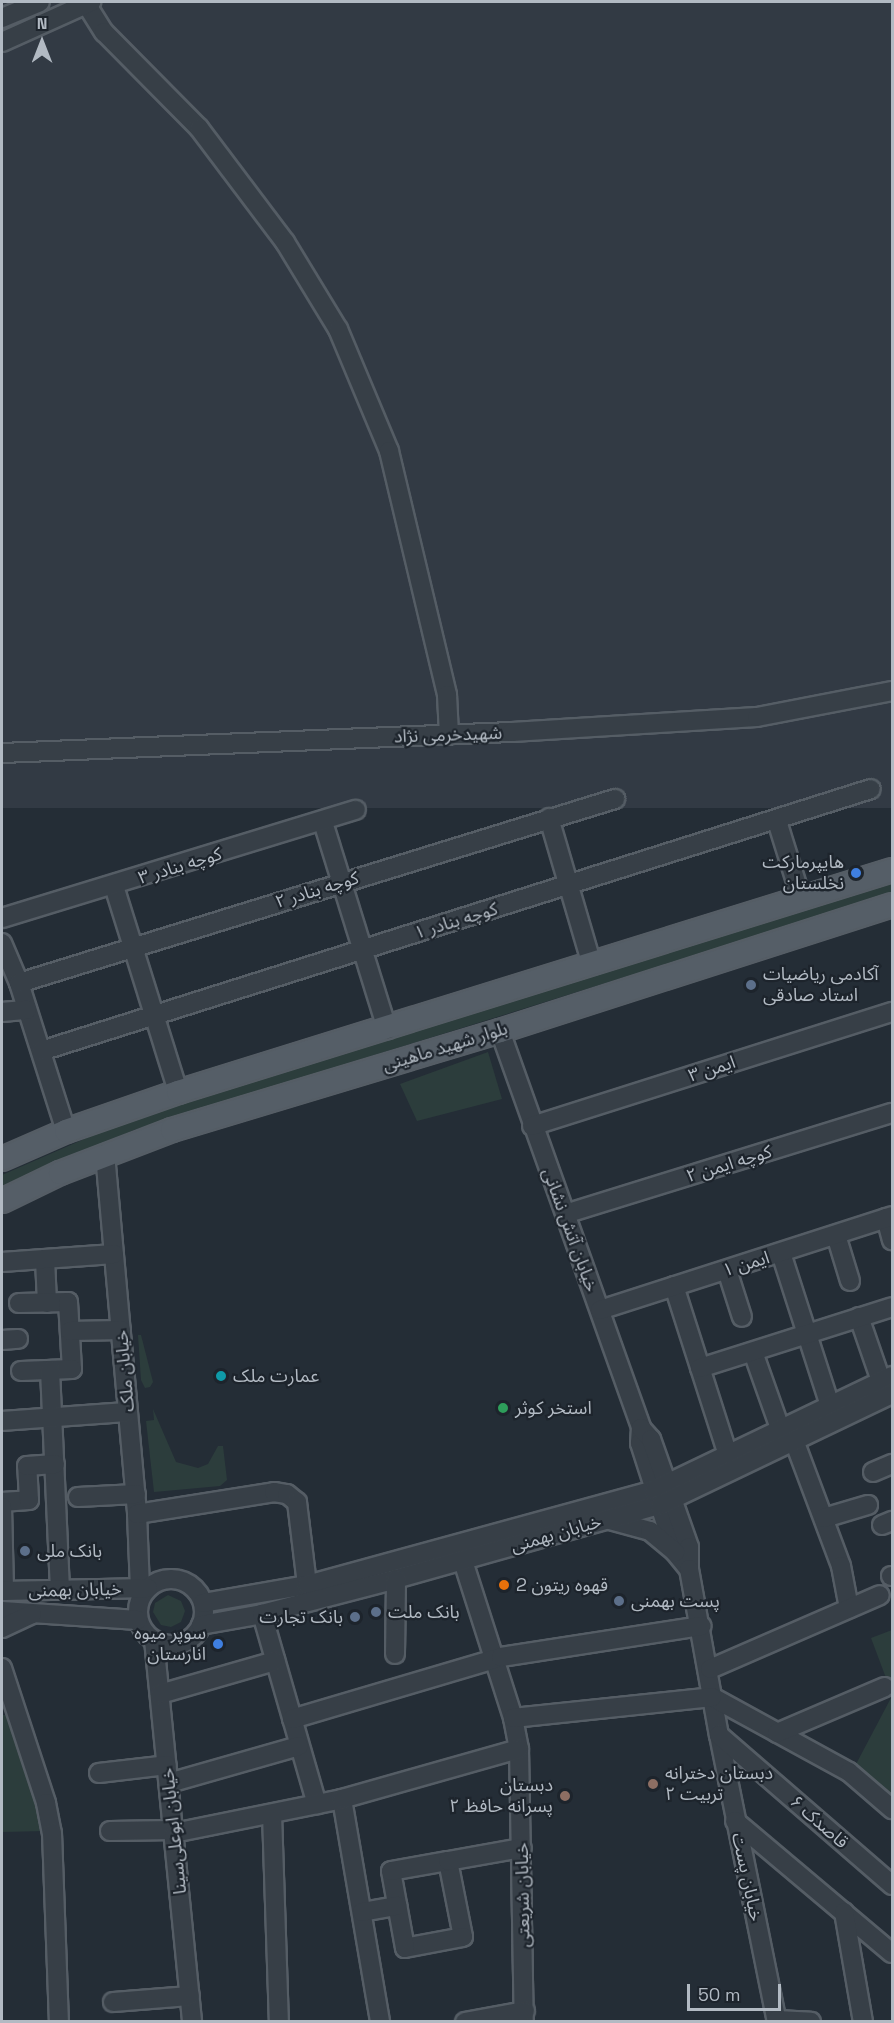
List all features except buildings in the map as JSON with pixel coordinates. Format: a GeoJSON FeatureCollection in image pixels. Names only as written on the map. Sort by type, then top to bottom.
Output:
{"type":"FeatureCollection","features":[{"type":"Feature","properties":{"kind":"main road","name":"بلوار شهید ماهینی"},"geometry":{"type":"LineString","coordinates":[[2,1159],[66,1131],[178,1092],[387,1029],[892,870]]}},
{"type":"Feature","properties":{"kind":"main road","name":"بلوار شهید ماهینی"},"geometry":{"type":"LineString","coordinates":[[2,1201],[105,1154],[172,1130],[500,1031],[892,905]]}},
{"type":"Feature","properties":{"kind":"street"},"geometry":{"type":"LineString","coordinates":[[2,18],[40,2]]}},
{"type":"Feature","properties":{"kind":"street"},"geometry":{"type":"LineString","coordinates":[[2,42],[88,3],[104,32],[199,128],[285,242],[338,329],[389,452],[447,695],[449,735]]}},
{"type":"Feature","properties":{"kind":"street","name":"شهیدخرمی نژاد"},"geometry":{"type":"LineString","coordinates":[[2,753],[449,735],[757,717],[892,691]]}},
{"type":"Feature","properties":{"kind":"street","name":"کوچه بنادر ۱"},"geometry":{"type":"LineString","coordinates":[[41,1051],[871,789]]}},
{"type":"Feature","properties":{"kind":"street","name":"کوچه بنادر ۲"},"geometry":{"type":"LineString","coordinates":[[19,983],[615,799]]}},
{"type":"Feature","properties":{"kind":"street","name":"کوچه بنادر ۳"},"geometry":{"type":"LineString","coordinates":[[2,918],[114,886],[356,810]]}},
{"type":"Feature","properties":{"kind":"street"},"geometry":{"type":"LineString","coordinates":[[549,818],[592,965]]}},
{"type":"Feature","properties":{"kind":"street"},"geometry":{"type":"LineString","coordinates":[[777,820],[801,898]]}},
{"type":"Feature","properties":{"kind":"street"},"geometry":{"type":"LineString","coordinates":[[323,822],[387,1029]]}},
{"type":"Feature","properties":{"kind":"street"},"geometry":{"type":"LineString","coordinates":[[114,886],[178,1092]]}},
{"type":"Feature","properties":{"kind":"street"},"geometry":{"type":"LineString","coordinates":[[2,943],[19,983],[66,1131]]}},
{"type":"Feature","properties":{"kind":"street"},"geometry":{"type":"LineString","coordinates":[[2,1012],[27,1010]]}},
{"type":"Feature","properties":{"kind":"street","name":"ایمن ۳"},"geometry":{"type":"LineString","coordinates":[[532,1126],[892,1012]]}},
{"type":"Feature","properties":{"kind":"street","name":"خیابان آتش نشانی"},"geometry":{"type":"LineString","coordinates":[[500,1031],[532,1126],[600,1310],[640,1428],[640,1443],[664,1495]]}},
{"type":"Feature","properties":{"kind":"street","name":"کوچه ایمن ۲"},"geometry":{"type":"LineString","coordinates":[[565,1214],[892,1113]]}},
{"type":"Feature","properties":{"kind":"street","name":"خیابان ملک"},"geometry":{"type":"LineString","coordinates":[[105,1154],[129,1412],[139,1554],[144,1588]]}},
{"type":"Feature","properties":{"kind":"street"},"geometry":{"type":"LineString","coordinates":[[889,1217],[892,1240]]}},
{"type":"Feature","properties":{"kind":"street","name":"ایمن ۱"},"geometry":{"type":"LineString","coordinates":[[600,1310],[889,1217]]}},
{"type":"Feature","properties":{"kind":"street"},"geometry":{"type":"LineString","coordinates":[[836,1235],[850,1281]]}},
{"type":"Feature","properties":{"kind":"street"},"geometry":{"type":"LineString","coordinates":[[781,1253],[831,1406]]}},
{"type":"Feature","properties":{"kind":"street"},"geometry":{"type":"LineString","coordinates":[[2,1262],[114,1254]]}},
{"type":"Feature","properties":{"kind":"street"},"geometry":{"type":"LineString","coordinates":[[45,1259],[48,1303]]}},
{"type":"Feature","properties":{"kind":"street"},"geometry":{"type":"LineString","coordinates":[[727,1270],[742,1317]]}},
{"type":"Feature","properties":{"kind":"street"},"geometry":{"type":"LineString","coordinates":[[674,1286],[728,1455]]}},
{"type":"Feature","properties":{"kind":"street"},"geometry":{"type":"LineString","coordinates":[[19,1304],[68,1302],[72,1369],[21,1371]]}},
{"type":"Feature","properties":{"kind":"street"},"geometry":{"type":"LineString","coordinates":[[700,1368],[892,1307]]}},
{"type":"Feature","properties":{"kind":"street"},"geometry":{"type":"LineString","coordinates":[[859,1317],[888,1384]]}},
{"type":"Feature","properties":{"kind":"street"},"geometry":{"type":"LineString","coordinates":[[70,1331],[121,1330]]}},
{"type":"Feature","properties":{"kind":"street"},"geometry":{"type":"LineString","coordinates":[[753,1352],[781,1431]]}},
{"type":"Feature","properties":{"kind":"street"},"geometry":{"type":"LineString","coordinates":[[50,1370],[60,1589]]}},
{"type":"Feature","properties":{"kind":"street","name":"خیابان بهمنی"},"geometry":{"type":"LineString","coordinates":[[203,1603],[308,1585],[664,1495],[728,1455],[831,1406],[888,1384]]}},
{"type":"Feature","properties":{"kind":"street","name":"خیابان بهمنی"},"geometry":{"type":"LineString","coordinates":[[201,1625],[262,1614],[463,1561],[608,1519],[795,1443],[888,1384]]}},
{"type":"Feature","properties":{"kind":"street"},"geometry":{"type":"LineString","coordinates":[[2,1421],[129,1412]]}},
{"type":"Feature","properties":{"kind":"street"},"geometry":{"type":"LineString","coordinates":[[795,1443],[841,1566],[849,1608]]}},
{"type":"Feature","properties":{"kind":"street"},"geometry":{"type":"LineString","coordinates":[[2,1502],[29,1500],[27,1466],[56,1464]]}},
{"type":"Feature","properties":{"kind":"street"},"geometry":{"type":"LineString","coordinates":[[873,1472],[892,1464]]}},
{"type":"Feature","properties":{"kind":"street"},"geometry":{"type":"LineString","coordinates":[[137,1514],[274,1492],[287,1494],[297,1502],[308,1585]]}},
{"type":"Feature","properties":{"kind":"street"},"geometry":{"type":"LineString","coordinates":[[78,1497],[135,1494]]}},
{"type":"Feature","properties":{"kind":"street"},"geometry":{"type":"LineString","coordinates":[[664,1495],[675,1552]]}},
{"type":"Feature","properties":{"kind":"street"},"geometry":{"type":"LineString","coordinates":[[664,1495],[689,1546],[689,1569],[710,1669],[880,1595]]}},
{"type":"Feature","properties":{"kind":"street"},"geometry":{"type":"LineString","coordinates":[[824,1518],[868,1505]]}},
{"type":"Feature","properties":{"kind":"street"},"geometry":{"type":"LineString","coordinates":[[2,1507],[3,1591]]}},
{"type":"Feature","properties":{"kind":"street"},"geometry":{"type":"LineString","coordinates":[[608,1519],[650,1531],[675,1552],[689,1569]]}},
{"type":"Feature","properties":{"kind":"street","name":"خیابان شریعتی"},"geometry":{"type":"LineString","coordinates":[[463,1561],[493,1662],[513,1718],[519,1749],[524,2016]]}},
{"type":"Feature","properties":{"kind":"street"},"geometry":{"type":"LineString","coordinates":[[175,1579],[193,1587],[203,1603],[201,1625],[181,1643],[154,1641],[138,1620],[138,1606],[144,1588],[175,1579]]}},
{"type":"Feature","properties":{"kind":"street"},"geometry":{"type":"LineString","coordinates":[[395,1654],[396,1579]]}},
{"type":"Feature","properties":{"kind":"street","name":"خیابان بهمنی"},"geometry":{"type":"LineString","coordinates":[[3,1591],[144,1588]]}},
{"type":"Feature","properties":{"kind":"street","name":"خیابان بهمنی"},"geometry":{"type":"LineString","coordinates":[[2,1611],[138,1620]]}},
{"type":"Feature","properties":{"kind":"street"},"geometry":{"type":"LineString","coordinates":[[2,1628],[36,1612]]}},
{"type":"Feature","properties":{"kind":"street"},"geometry":{"type":"LineString","coordinates":[[262,1614],[317,1804]]}},
{"type":"Feature","properties":{"kind":"street"},"geometry":{"type":"LineString","coordinates":[[292,1719],[493,1662],[702,1626]]}},
{"type":"Feature","properties":{"kind":"street","name":"خیابان ابوعلی‌سینا"},"geometry":{"type":"LineString","coordinates":[[154,1641],[192,2022]]}},
{"type":"Feature","properties":{"kind":"street"},"geometry":{"type":"LineString","coordinates":[[160,1694],[275,1661]]}},
{"type":"Feature","properties":{"kind":"street"},"geometry":{"type":"LineString","coordinates":[[2,1668],[6,1705],[46,1803],[52,1833],[59,2022]]}},
{"type":"Feature","properties":{"kind":"street","name":"خیابان پست"},"geometry":{"type":"LineString","coordinates":[[710,1669],[712,1697],[735,1821],[777,2021]]}},
{"type":"Feature","properties":{"kind":"street"},"geometry":{"type":"LineString","coordinates":[[777,1732],[885,1687]]}},
{"type":"Feature","properties":{"kind":"street"},"geometry":{"type":"LineString","coordinates":[[513,1718],[712,1697],[849,1772],[892,1809]]}},
{"type":"Feature","properties":{"kind":"street","name":"قاصدک ۶"},"geometry":{"type":"LineString","coordinates":[[719,1735],[892,1885]]}},
{"type":"Feature","properties":{"kind":"street"},"geometry":{"type":"LineString","coordinates":[[169,1783],[299,1746]]}},
{"type":"Feature","properties":{"kind":"street"},"geometry":{"type":"LineString","coordinates":[[110,1831],[174,1831],[272,1814],[342,1799],[519,1749]]}},
{"type":"Feature","properties":{"kind":"street"},"geometry":{"type":"LineString","coordinates":[[99,1773],[167,1765]]}},
{"type":"Feature","properties":{"kind":"street"},"geometry":{"type":"LineString","coordinates":[[342,1799],[380,2022]]}},
{"type":"Feature","properties":{"kind":"street"},"geometry":{"type":"LineString","coordinates":[[272,1814],[279,2022]]}},
{"type":"Feature","properties":{"kind":"street"},"geometry":{"type":"LineString","coordinates":[[735,1821],[892,1953]]}},
{"type":"Feature","properties":{"kind":"street"},"geometry":{"type":"LineString","coordinates":[[448,1861],[463,1937],[405,1948],[391,1871],[522,1848]]}},
{"type":"Feature","properties":{"kind":"street"},"geometry":{"type":"LineString","coordinates":[[362,1912],[397,1906]]}},
{"type":"Feature","properties":{"kind":"street"},"geometry":{"type":"LineString","coordinates":[[844,1912],[864,2022]]}},
{"type":"Feature","properties":{"kind":"street"},"geometry":{"type":"LineString","coordinates":[[113,2001],[190,1996]]}},
{"type":"Feature","properties":{"kind":"street"},"geometry":{"type":"LineString","coordinates":[[465,2022],[524,2016]]}},
{"type":"Feature","properties":{"kind":"street"},"geometry":{"type":"LineString","coordinates":[[777,2021],[811,2022]]}},
{"type":"Feature","properties":{"kind":"shaded area"},"geometry":{"type":"Polygon","coordinates":[[[2,2],[892,2],[892,808],[2,808],[2,2]]]}},
{"type":"Feature","properties":{"kind":"shaded area"},"geometry":{"type":"Polygon","coordinates":[[[892,882],[892,894],[134,1130],[2,1187],[2,1175],[130,1119],[892,882]]]}},
{"type":"Feature","properties":{"kind":"shaded area"},"geometry":{"type":"Polygon","coordinates":[[[488,1052],[502,1099],[417,1121],[400,1084],[488,1052]]]}},
{"type":"Feature","properties":{"kind":"shaded area"},"geometry":{"type":"Polygon","coordinates":[[[138,1335],[141,1335],[153,1382],[150,1387],[145,1388],[141,1380],[138,1335]]]}},
{"type":"Feature","properties":{"kind":"shaded area"},"geometry":{"type":"Polygon","coordinates":[[[153,1409],[176,1462],[198,1468],[208,1464],[218,1446],[223,1446],[227,1480],[220,1486],[154,1492],[146,1421],[154,1420],[153,1409]]]}},
{"type":"Feature","properties":{"kind":"shaded area"},"geometry":{"type":"Polygon","coordinates":[[[168,1595],[181,1601],[185,1611],[181,1622],[171,1627],[161,1625],[153,1612],[155,1603],[168,1595]]]}},
{"type":"Feature","properties":{"kind":"shaded area"},"geometry":{"type":"Polygon","coordinates":[[[892,1630],[892,1694],[871,1638],[892,1630]]]}},
{"type":"Feature","properties":{"kind":"shaded area"},"geometry":{"type":"Polygon","coordinates":[[[892,1696],[892,1800],[854,1768],[892,1696]]]}},
{"type":"Feature","properties":{"kind":"shaded area"},"geometry":{"type":"Polygon","coordinates":[[[2,1715],[10,1715],[45,1831],[2,1832],[2,1715]]]}},
{"type":"Feature","properties":{"kind":"place","name":"هایپرمارکت نخلستان"},"geometry":{"type":"Point","coordinates":[856,873]}},
{"type":"Feature","properties":{"kind":"place","name":"آکادمی ریاضیات استاد صادقی"},"geometry":{"type":"Point","coordinates":[751,985]}},
{"type":"Feature","properties":{"kind":"place","name":"عمارت ملک"},"geometry":{"type":"Point","coordinates":[221,1376]}},
{"type":"Feature","properties":{"kind":"place","name":"استخر کوثر"},"geometry":{"type":"Point","coordinates":[503,1408]}},
{"type":"Feature","properties":{"kind":"place","name":"بانک ملی"},"geometry":{"type":"Point","coordinates":[25,1551]}},
{"type":"Feature","properties":{"kind":"place","name":"قهوه ریتون 2"},"geometry":{"type":"Point","coordinates":[504,1585]}},
{"type":"Feature","properties":{"kind":"place","name":"پست بهمنی"},"geometry":{"type":"Point","coordinates":[619,1601]}},
{"type":"Feature","properties":{"kind":"place","name":"بانک ملت"},"geometry":{"type":"Point","coordinates":[376,1612]}},
{"type":"Feature","properties":{"kind":"place","name":"بانک تجارت"},"geometry":{"type":"Point","coordinates":[355,1617]}},
{"type":"Feature","properties":{"kind":"place","name":"سوپر میوه انارستان"},"geometry":{"type":"Point","coordinates":[218,1644]}},
{"type":"Feature","properties":{"kind":"place","name":"دبستان دخترانه تربیت ۲"},"geometry":{"type":"Point","coordinates":[653,1784]}},
{"type":"Feature","properties":{"kind":"place","name":"دبستان پسرانه حافظ ۲"},"geometry":{"type":"Point","coordinates":[565,1796]}}]}
